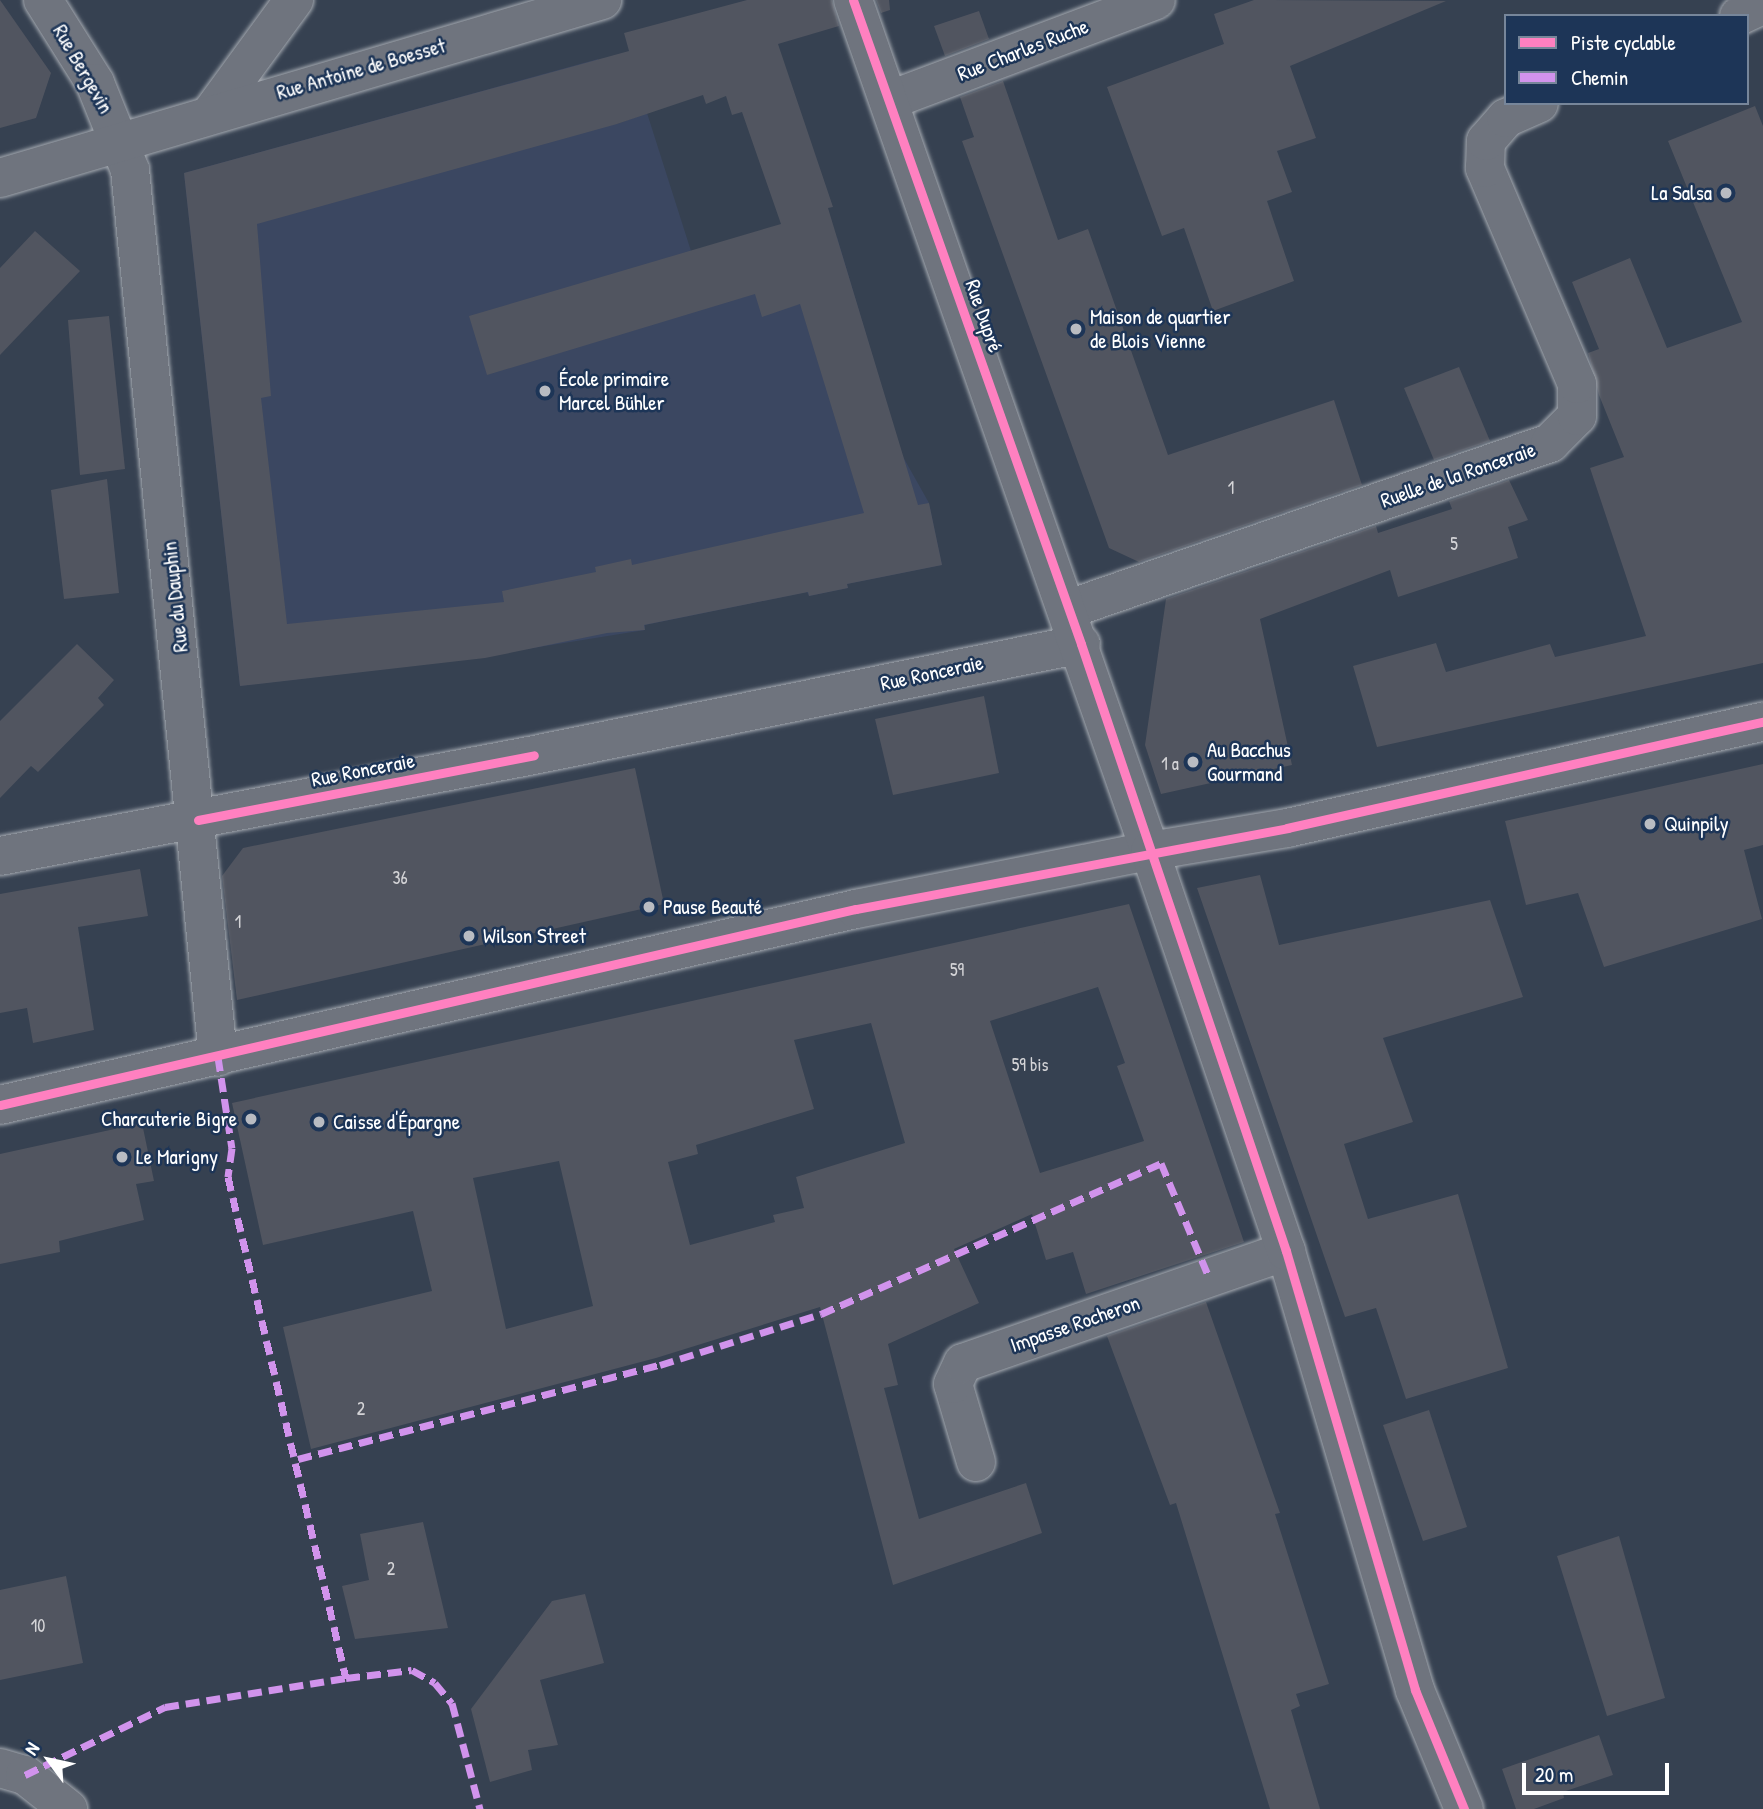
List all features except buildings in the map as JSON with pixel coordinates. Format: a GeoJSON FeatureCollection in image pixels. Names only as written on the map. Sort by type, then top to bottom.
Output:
{"type":"FeatureCollection","features":[{"type":"Feature","properties":{"kind":"street","name":"Rue Bergevin"},"geometry":{"type":"LineString","coordinates":[[43,0],[95,83],[119,140]]}},
{"type":"Feature","properties":{"kind":"street"},"geometry":{"type":"LineString","coordinates":[[212,112],[295,0]]}},
{"type":"Feature","properties":{"kind":"street","name":"Rue Antoine de Boesset"},"geometry":{"type":"LineString","coordinates":[[0,178],[212,112],[602,0]]}},
{"type":"Feature","properties":{"kind":"street","name":"Rue Dupré"},"geometry":{"type":"LineString","coordinates":[[853,0],[1075,626],[1286,1251],[1415,1690],[1464,1809]]}},
{"type":"Feature","properties":{"kind":"street","name":"Rue Charles Ruche"},"geometry":{"type":"LineString","coordinates":[[890,100],[1156,0]]}},
{"type":"Feature","properties":{"kind":"street"},"geometry":{"type":"LineString","coordinates":[[1743,14],[1763,5]]}},
{"type":"Feature","properties":{"kind":"street","name":"Ruelle de la Ronceraie"},"geometry":{"type":"LineString","coordinates":[[1075,626],[1550,443],[1577,416],[1577,384],[1485,169],[1486,141],[1506,117],[1534,105]]}},
{"type":"Feature","properties":{"kind":"street","name":"Rue du Dauphin"},"geometry":{"type":"LineString","coordinates":[[119,140],[130,170],[198,820],[218,1057]]}},
{"type":"Feature","properties":{"kind":"street","name":"Rue Ronceraie"},"geometry":{"type":"LineString","coordinates":[[0,856],[198,820],[1075,626]]}},
{"type":"Feature","properties":{"kind":"street"},"geometry":{"type":"LineString","coordinates":[[0,1105],[856,909],[1150,851],[1287,828],[1763,722]]}},
{"type":"Feature","properties":{"kind":"street","name":"Impasse Rocheron"},"geometry":{"type":"LineString","coordinates":[[976,1462],[953,1384],[963,1363],[1286,1251]]}},
{"type":"Feature","properties":{"kind":"street"},"geometry":{"type":"LineString","coordinates":[[0,1768],[25,1775],[68,1809]]}},
{"type":"Feature","properties":{"kind":"shaded area","name":"École primaire Marcel Bühler"},"geometry":{"type":"Polygon","coordinates":[[[598,59],[617,124],[647,113],[691,251],[837,237],[902,455],[929,503],[942,565],[847,584],[848,588],[809,596],[807,592],[645,625],[645,630],[453,661],[240,686],[184,173],[598,59]]]}},
{"type":"Feature","properties":{"kind":"marked path"},"geometry":{"type":"LineString","coordinates":[[218,1057],[232,1148],[228,1177],[346,1678],[412,1670],[435,1683],[452,1703],[480,1809]]}},
{"type":"Feature","properties":{"kind":"marked path"},"geometry":{"type":"LineString","coordinates":[[298,1459],[660,1365],[821,1314],[1161,1163],[1209,1277]]}},
{"type":"Feature","properties":{"kind":"marked path"},"geometry":{"type":"LineString","coordinates":[[25,1775],[165,1707],[346,1678]]}},
{"type":"Feature","properties":{"kind":"cycle path"},"geometry":{"type":"LineString","coordinates":[[853,0],[1081,644],[1286,1251],[1415,1690],[1464,1809]]}},
{"type":"Feature","properties":{"kind":"cycle path"},"geometry":{"type":"LineString","coordinates":[[0,1105],[856,909],[1287,828],[1763,722]]}},
{"type":"Feature","properties":{"kind":"cycle path"},"geometry":{"type":"LineString","coordinates":[[198,820],[534,755]]}},
{"type":"Feature","properties":{"kind":"place","name":"La Salsa"},"geometry":{"type":"Point","coordinates":[1726,193]}},
{"type":"Feature","properties":{"kind":"place","name":"Maison de quartier de Blois Vienne"},"geometry":{"type":"Point","coordinates":[1076,329]}},
{"type":"Feature","properties":{"kind":"place","name":"École primaire Marcel Bühler"},"geometry":{"type":"Point","coordinates":[545,391]}},
{"type":"Feature","properties":{"kind":"place","name":"Au Bacchus Gourmand"},"geometry":{"type":"Point","coordinates":[1193,762]}},
{"type":"Feature","properties":{"kind":"place","name":"Quinpily"},"geometry":{"type":"Point","coordinates":[1650,824]}},
{"type":"Feature","properties":{"kind":"place","name":"Pause Beauté"},"geometry":{"type":"Point","coordinates":[649,907]}},
{"type":"Feature","properties":{"kind":"place","name":"Wilson Street"},"geometry":{"type":"Point","coordinates":[469,936]}},
{"type":"Feature","properties":{"kind":"place","name":"Charcuterie Bigre"},"geometry":{"type":"Point","coordinates":[251,1119]}},
{"type":"Feature","properties":{"kind":"place","name":"Caisse d'Épargne"},"geometry":{"type":"Point","coordinates":[319,1122]}},
{"type":"Feature","properties":{"kind":"place","name":"Le Marigny"},"geometry":{"type":"Point","coordinates":[122,1157]}}]}
